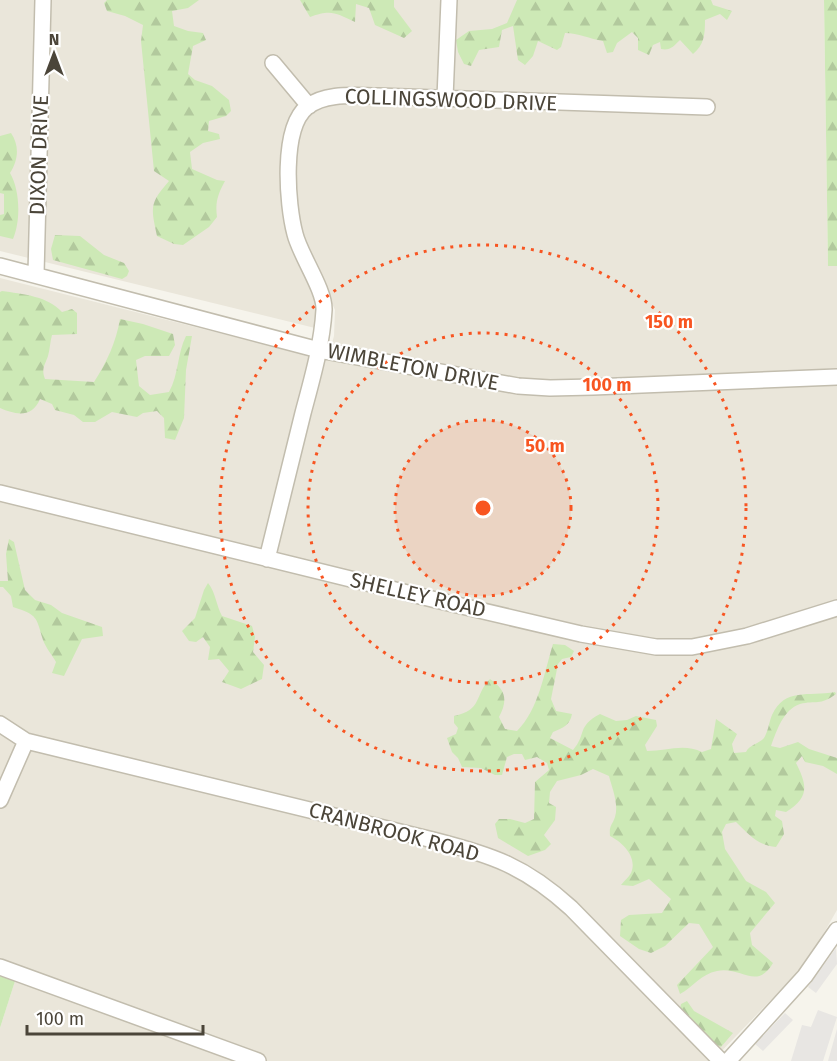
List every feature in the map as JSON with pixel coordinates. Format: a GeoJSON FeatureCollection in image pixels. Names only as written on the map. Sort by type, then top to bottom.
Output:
{"type":"FeatureCollection","features":[{"type":"Feature","properties":{"kind":"street","name":"DIXON DRIVE"},"geometry":{"type":"LineString","coordinates":[[36,274],[43,0]]}},
{"type":"Feature","properties":{"kind":"street"},"geometry":{"type":"LineString","coordinates":[[445,98],[448,0]]}},
{"type":"Feature","properties":{"kind":"street"},"geometry":{"type":"LineString","coordinates":[[267,559],[319,350],[325,307],[295,235],[288,184],[291,139],[297,117],[309,106],[273,63]]}},
{"type":"Feature","properties":{"kind":"street","name":"COLLINGSWOOD DRIVE"},"geometry":{"type":"LineString","coordinates":[[309,106],[337,96],[707,107]]}},
{"type":"Feature","properties":{"kind":"street","name":"WIMBLETON DRIVE"},"geometry":{"type":"LineString","coordinates":[[0,266],[319,350],[485,382],[550,388],[837,377]]}},
{"type":"Feature","properties":{"kind":"street","name":"SHELLEY ROAD"},"geometry":{"type":"LineString","coordinates":[[0,492],[581,634],[656,647],[692,647],[747,636],[837,608]]}},
{"type":"Feature","properties":{"kind":"street","name":"CRANBROOK ROAD"},"geometry":{"type":"LineString","coordinates":[[0,724],[26,741],[466,848],[505,862],[545,885],[571,908],[721,1061]]}},
{"type":"Feature","properties":{"kind":"street"},"geometry":{"type":"LineString","coordinates":[[0,800],[26,741]]}},
{"type":"Feature","properties":{"kind":"street"},"geometry":{"type":"LineString","coordinates":[[728,1061],[805,976],[837,930]]}},
{"type":"Feature","properties":{"kind":"street"},"geometry":{"type":"LineString","coordinates":[[0,967],[258,1061]]}},
{"type":"Feature","properties":{"kind":"shaded area"},"geometry":{"type":"Polygon","coordinates":[[[0,0],[824,0],[828,265],[837,266],[837,910],[813,952],[794,976],[712,1061],[0,1061],[0,1028],[19,968],[0,960],[0,278],[327,360],[334,336],[335,310],[314,263],[299,267],[309,284],[317,309],[315,328],[0,251],[0,0]]]}},
{"type":"Feature","properties":{"kind":"shaded area"},"geometry":{"type":"Polygon","coordinates":[[[836,948],[837,964],[816,993],[808,987],[836,948]]]}},
{"type":"Feature","properties":{"kind":"shaded area"},"geometry":{"type":"Polygon","coordinates":[[[818,1010],[837,1017],[823,1061],[791,1061],[802,1025],[811,1027],[818,1010]]]}},
{"type":"Feature","properties":{"kind":"shaded area"},"geometry":{"type":"Polygon","coordinates":[[[785,1013],[793,1020],[763,1051],[755,1044],[785,1013]]]}},
{"type":"Feature","properties":{"kind":"shaded area"},"geometry":{"type":"Polygon","coordinates":[[[837,1029],[837,1061],[828,1061],[837,1029]]]}},
{"type":"Feature","properties":{"kind":"green space"},"geometry":{"type":"Polygon","coordinates":[[[107,0],[199,0],[188,8],[172,11],[174,26],[203,33],[206,40],[193,46],[188,74],[195,80],[212,86],[229,100],[231,111],[226,116],[209,121],[208,131],[219,134],[220,139],[203,143],[190,152],[192,169],[225,181],[216,207],[217,217],[209,227],[183,245],[174,244],[157,236],[153,206],[169,181],[154,171],[141,41],[143,25],[125,16],[107,11],[104,3],[107,0]]]}},
{"type":"Feature","properties":{"kind":"green space"},"geometry":{"type":"Polygon","coordinates":[[[300,0],[394,0],[394,7],[412,31],[404,38],[375,25],[369,8],[356,4],[355,22],[333,13],[310,17],[300,0]]]}},
{"type":"Feature","properties":{"kind":"green space"},"geometry":{"type":"Polygon","coordinates":[[[517,0],[711,0],[713,5],[732,11],[727,20],[720,14],[705,20],[703,39],[700,47],[693,54],[680,40],[669,49],[661,49],[660,42],[653,45],[649,55],[638,50],[638,38],[632,32],[617,43],[613,52],[607,53],[603,41],[565,33],[561,47],[557,50],[538,41],[533,56],[525,65],[518,60],[513,26],[502,30],[499,47],[479,50],[471,66],[464,64],[458,52],[456,40],[469,31],[492,29],[507,23],[517,0]]]}},
{"type":"Feature","properties":{"kind":"green space"},"geometry":{"type":"Polygon","coordinates":[[[824,0],[837,0],[837,266],[828,266],[824,0]]]}},
{"type":"Feature","properties":{"kind":"green space"},"geometry":{"type":"Polygon","coordinates":[[[11,133],[16,143],[17,153],[10,173],[16,188],[18,205],[16,231],[13,239],[0,236],[0,215],[4,214],[4,194],[0,193],[0,136],[11,133]]]}},
{"type":"Feature","properties":{"kind":"green space"},"geometry":{"type":"Polygon","coordinates":[[[55,235],[80,236],[104,255],[124,263],[129,271],[127,276],[122,279],[53,260],[51,249],[55,235]]]}},
{"type":"Feature","properties":{"kind":"green space"},"geometry":{"type":"Polygon","coordinates":[[[0,292],[42,299],[50,302],[62,312],[72,309],[77,313],[77,334],[52,335],[43,370],[45,379],[94,382],[110,352],[120,319],[173,334],[175,345],[169,356],[145,356],[136,360],[139,386],[150,395],[169,392],[175,378],[183,343],[186,336],[192,336],[186,370],[184,418],[175,440],[165,438],[164,418],[157,411],[143,413],[137,417],[112,412],[95,422],[83,422],[74,415],[55,410],[52,404],[40,399],[37,405],[28,412],[18,413],[0,408],[0,292]]]}},
{"type":"Feature","properties":{"kind":"green space"},"geometry":{"type":"Polygon","coordinates":[[[9,539],[14,542],[25,590],[35,600],[51,605],[62,613],[102,627],[103,636],[82,639],[64,676],[52,673],[56,662],[44,643],[35,618],[13,607],[11,596],[3,587],[0,587],[0,581],[8,581],[6,554],[9,539]]]}},
{"type":"Feature","properties":{"kind":"green space"},"geometry":{"type":"Polygon","coordinates":[[[208,583],[222,616],[252,626],[255,637],[253,652],[264,665],[262,679],[241,689],[222,682],[229,671],[219,659],[208,660],[210,647],[203,637],[196,642],[189,641],[182,631],[195,618],[208,583]]]}},
{"type":"Feature","properties":{"kind":"green space"},"geometry":{"type":"Polygon","coordinates":[[[553,644],[565,645],[574,651],[571,657],[562,659],[558,664],[551,699],[556,711],[572,714],[568,723],[553,732],[550,738],[573,750],[588,723],[600,714],[616,721],[636,716],[656,720],[657,726],[645,745],[647,751],[688,748],[702,752],[711,749],[716,719],[737,734],[732,744],[734,753],[746,752],[764,738],[772,715],[784,700],[798,695],[835,692],[836,694],[826,700],[800,704],[789,711],[781,721],[771,746],[780,748],[798,742],[809,749],[837,758],[837,774],[823,766],[805,762],[802,756],[796,763],[804,784],[803,796],[786,812],[776,810],[775,816],[782,821],[784,834],[776,847],[759,842],[736,822],[726,824],[722,832],[725,849],[746,881],[766,892],[775,903],[750,933],[752,945],[773,963],[761,975],[755,977],[726,970],[717,971],[706,975],[680,994],[677,985],[713,947],[699,924],[689,923],[665,946],[651,953],[639,949],[620,936],[621,920],[629,915],[662,913],[671,899],[649,879],[633,886],[621,885],[633,867],[628,851],[610,836],[616,807],[609,776],[593,769],[581,775],[557,781],[550,792],[549,803],[556,807],[555,820],[544,835],[551,844],[545,850],[528,856],[498,838],[495,824],[499,819],[525,823],[534,819],[535,782],[549,770],[547,763],[537,757],[525,760],[522,754],[514,754],[507,757],[502,775],[495,775],[481,768],[462,767],[452,752],[447,738],[456,734],[458,728],[454,723],[454,716],[474,706],[490,679],[499,687],[504,696],[504,705],[499,717],[505,729],[517,731],[536,701],[553,644]]]}},
{"type":"Feature","properties":{"kind":"green space"},"geometry":{"type":"Polygon","coordinates":[[[0,976],[15,981],[0,1028],[0,976]]]}},
{"type":"Feature","properties":{"kind":"green space"},"geometry":{"type":"Polygon","coordinates":[[[687,1001],[694,1011],[733,1033],[721,1047],[705,1040],[680,1009],[681,1004],[687,1001]]]}}]}
